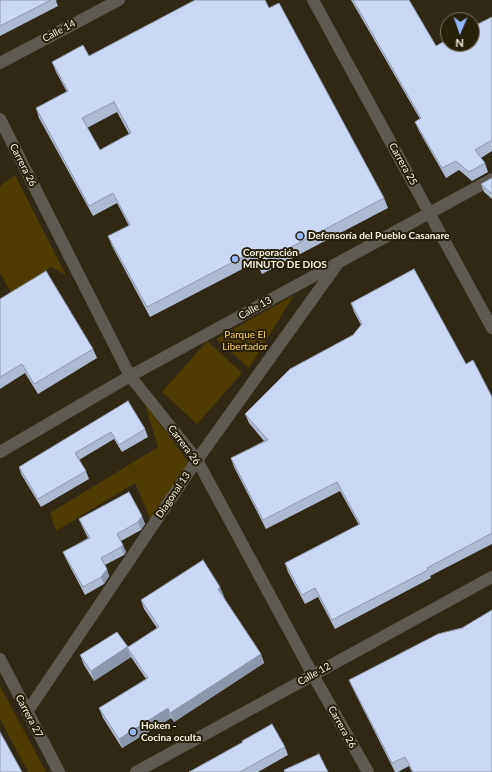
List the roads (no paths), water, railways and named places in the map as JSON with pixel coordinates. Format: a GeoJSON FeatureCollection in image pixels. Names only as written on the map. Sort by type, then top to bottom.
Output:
{"type":"FeatureCollection","features":[{"type":"Feature","properties":{"kind":"street","name":"Calle 14"},"geometry":{"type":"LineString","coordinates":[[0,62],[119,0]]}},
{"type":"Feature","properties":{"kind":"street","name":"Carrera 25"},"geometry":{"type":"LineString","coordinates":[[313,0],[492,328]]}},
{"type":"Feature","properties":{"kind":"street","name":"Carrera 26"},"geometry":{"type":"LineString","coordinates":[[0,119],[130,376],[197,460],[313,675],[368,772]]}},
{"type":"Feature","properties":{"kind":"street","name":"Calle 13"},"geometry":{"type":"LineString","coordinates":[[0,452],[130,376],[492,179]]}},
{"type":"Feature","properties":{"kind":"street","name":"Diagonal 13"},"geometry":{"type":"LineString","coordinates":[[27,712],[197,460],[339,263]]}},
{"type":"Feature","properties":{"kind":"street","name":"Calle 12"},"geometry":{"type":"LineString","coordinates":[[136,772],[492,577]]}},
{"type":"Feature","properties":{"kind":"street","name":"Carrera 27"},"geometry":{"type":"LineString","coordinates":[[0,659],[59,772]]}},
{"type":"Feature","properties":{"kind":"place","name":"Defensoría del Pueblo Casanare"},"geometry":{"type":"Point","coordinates":[300,236]}},
{"type":"Feature","properties":{"kind":"place","name":"Corporación MINUTO DE DIOS"},"geometry":{"type":"Point","coordinates":[235,259]}},
{"type":"Feature","properties":{"kind":"place","name":"Hoken - Cocina oculta"},"geometry":{"type":"Point","coordinates":[133,732]}},
{"type":"Feature","properties":{"kind":"park label","name":"Parque El Libertador"},"geometry":{"type":"Point","coordinates":[245,340]}}]}
